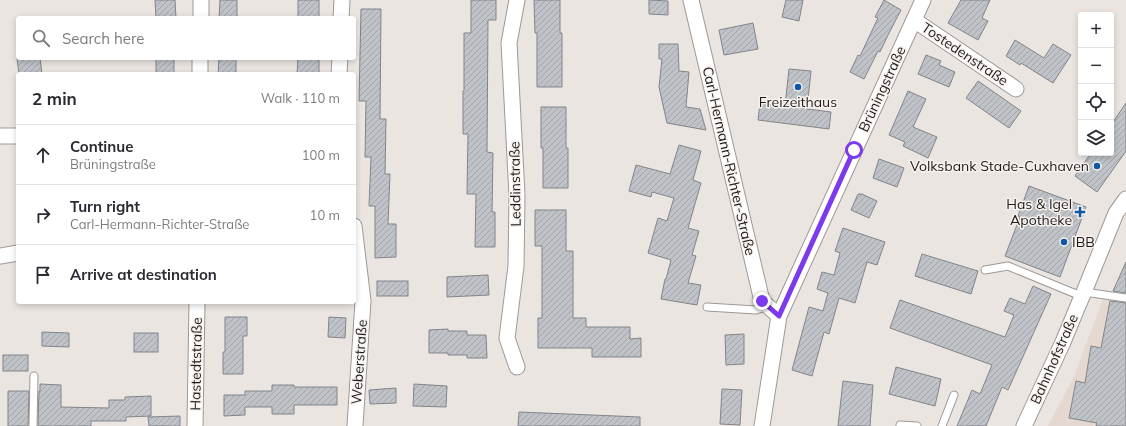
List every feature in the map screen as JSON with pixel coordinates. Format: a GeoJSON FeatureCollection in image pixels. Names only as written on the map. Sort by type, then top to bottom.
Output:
{"type":"FeatureCollection","features":[{"type":"Feature","properties":{"kind":"street"},"geometry":{"type":"LineString","coordinates":[[201,0],[201,16]]}},
{"type":"Feature","properties":{"kind":"street"},"geometry":{"type":"LineString","coordinates":[[341,16],[342,0]]}},
{"type":"Feature","properties":{"kind":"street","name":"Leddinstraße"},"geometry":{"type":"LineString","coordinates":[[517,0],[509,43],[516,195],[516,266],[507,338],[517,366]]}},
{"type":"Feature","properties":{"kind":"street","name":"Carl-Hermann-Richter-Straße"},"geometry":{"type":"LineString","coordinates":[[691,0],[762,301],[773,311]]}},
{"type":"Feature","properties":{"kind":"street","name":"Brüningstraße"},"geometry":{"type":"LineString","coordinates":[[762,426],[773,311],[923,0]]}},
{"type":"Feature","properties":{"kind":"street","name":"Tostedenstraße"},"geometry":{"type":"LineString","coordinates":[[914,20],[1016,89]]}},
{"type":"Feature","properties":{"kind":"street"},"geometry":{"type":"LineString","coordinates":[[200,60],[200,72]]}},
{"type":"Feature","properties":{"kind":"street"},"geometry":{"type":"LineString","coordinates":[[339,72],[340,60]]}},
{"type":"Feature","properties":{"kind":"street"},"geometry":{"type":"LineString","coordinates":[[0,136],[16,136]]}},
{"type":"Feature","properties":{"kind":"street","name":"Bahnhofstraße"},"geometry":{"type":"LineString","coordinates":[[1024,426],[1064,342],[1116,213],[1126,199]]}},
{"type":"Feature","properties":{"kind":"street","name":"Weberstraße"},"geometry":{"type":"LineString","coordinates":[[355,426],[363,301],[356,243]]}},
{"type":"Feature","properties":{"kind":"street"},"geometry":{"type":"LineString","coordinates":[[0,256],[16,253]]}},
{"type":"Feature","properties":{"kind":"street","name":"Hastedtstraße"},"geometry":{"type":"LineString","coordinates":[[196,426],[197,304]]}},
{"type":"Feature","properties":{"kind":"lane"},"geometry":{"type":"LineString","coordinates":[[985,270],[1008,266],[1083,294],[1126,298]]}},
{"type":"Feature","properties":{"kind":"lane"},"geometry":{"type":"LineString","coordinates":[[707,307],[773,311]]}},
{"type":"Feature","properties":{"kind":"lane"},"geometry":{"type":"LineString","coordinates":[[32,426],[34,376]]}},
{"type":"Feature","properties":{"kind":"lane"},"geometry":{"type":"LineString","coordinates":[[942,426],[954,395]]}},
{"type":"Feature","properties":{"kind":"lane"},"geometry":{"type":"LineString","coordinates":[[900,426],[900,424],[916,426]]}},
{"type":"Feature","properties":{"kind":"shaded area"},"geometry":{"type":"Polygon","coordinates":[[[1103,299],[1126,303],[1126,426],[1048,426],[1074,376],[1103,299]]]}},
{"type":"Feature","properties":{"kind":"building"},"geometry":{"type":"Polygon","coordinates":[[[155,0],[175,0],[176,16],[156,16],[155,0]]]}},
{"type":"Feature","properties":{"kind":"building"},"geometry":{"type":"Polygon","coordinates":[[[220,0],[237,0],[237,16],[219,16],[220,0]]]}},
{"type":"Feature","properties":{"kind":"building"},"geometry":{"type":"Polygon","coordinates":[[[298,0],[319,0],[319,16],[298,16],[298,0]]]}},
{"type":"Feature","properties":{"kind":"building"},"geometry":{"type":"Polygon","coordinates":[[[471,0],[496,0],[496,20],[488,20],[487,152],[493,153],[492,212],[495,212],[495,247],[475,247],[476,194],[467,194],[468,134],[463,134],[464,33],[471,33],[471,0]]]}},
{"type":"Feature","properties":{"kind":"building"},"geometry":{"type":"Polygon","coordinates":[[[534,0],[560,0],[560,33],[562,33],[562,87],[537,87],[537,33],[535,33],[534,0]]]}},
{"type":"Feature","properties":{"kind":"building"},"geometry":{"type":"Polygon","coordinates":[[[649,0],[668,1],[668,15],[649,14],[649,0]]]}},
{"type":"Feature","properties":{"kind":"building"},"geometry":{"type":"Polygon","coordinates":[[[786,0],[803,0],[799,21],[782,17],[786,0]]]}},
{"type":"Feature","properties":{"kind":"building"},"geometry":{"type":"Polygon","coordinates":[[[884,0],[901,10],[880,52],[878,51],[864,79],[850,72],[858,55],[860,56],[878,18],[875,17],[884,0]]]}},
{"type":"Feature","properties":{"kind":"building"},"geometry":{"type":"Polygon","coordinates":[[[961,0],[990,0],[982,18],[988,21],[978,40],[948,23],[961,0]]]}},
{"type":"Feature","properties":{"kind":"building"},"geometry":{"type":"Polygon","coordinates":[[[361,9],[381,9],[380,119],[386,119],[385,174],[390,174],[388,224],[396,224],[396,257],[375,258],[375,206],[369,206],[371,157],[365,157],[366,101],[359,101],[361,9]]]}},
{"type":"Feature","properties":{"kind":"building"},"geometry":{"type":"Polygon","coordinates":[[[753,23],[758,49],[724,55],[719,30],[753,23]]]}},
{"type":"Feature","properties":{"kind":"building"},"geometry":{"type":"Polygon","coordinates":[[[1015,40],[1044,58],[1053,44],[1071,55],[1053,83],[1021,63],[1020,65],[1006,56],[1015,40]]]}},
{"type":"Feature","properties":{"kind":"building"},"geometry":{"type":"Polygon","coordinates":[[[659,44],[678,44],[679,71],[689,72],[686,107],[700,109],[706,130],[667,123],[659,87],[662,59],[659,59],[659,44]]]}},
{"type":"Feature","properties":{"kind":"building"},"geometry":{"type":"Polygon","coordinates":[[[926,55],[941,61],[939,65],[955,72],[949,87],[918,74],[926,55]]]}},
{"type":"Feature","properties":{"kind":"building"},"geometry":{"type":"Polygon","coordinates":[[[17,60],[40,60],[42,72],[19,72],[17,60]]]}},
{"type":"Feature","properties":{"kind":"building"},"geometry":{"type":"Polygon","coordinates":[[[156,60],[174,60],[174,72],[156,72],[156,60]]]}},
{"type":"Feature","properties":{"kind":"building"},"geometry":{"type":"Polygon","coordinates":[[[219,60],[236,60],[236,72],[218,72],[219,60]]]}},
{"type":"Feature","properties":{"kind":"building"},"geometry":{"type":"Polygon","coordinates":[[[298,60],[319,60],[319,72],[297,72],[298,60]]]}},
{"type":"Feature","properties":{"kind":"building","name":"Freizeithaus"},"geometry":{"type":"Polygon","coordinates":[[[789,69],[811,71],[807,109],[831,112],[829,129],[758,120],[760,104],[785,106],[789,69]]]}},
{"type":"Feature","properties":{"kind":"building"},"geometry":{"type":"Polygon","coordinates":[[[978,81],[1021,111],[1009,128],[966,98],[978,81]]]}},
{"type":"Feature","properties":{"kind":"building"},"geometry":{"type":"Polygon","coordinates":[[[908,91],[926,99],[913,127],[937,137],[928,158],[903,146],[905,142],[889,135],[908,91]]]}},
{"type":"Feature","properties":{"kind":"building"},"geometry":{"type":"Polygon","coordinates":[[[1126,103],[1126,151],[1097,192],[1075,176],[1089,156],[1114,156],[1114,121],[1126,103]]]}},
{"type":"Feature","properties":{"kind":"building"},"geometry":{"type":"Polygon","coordinates":[[[541,107],[566,107],[568,188],[543,188],[541,107]]]}},
{"type":"Feature","properties":{"kind":"building"},"geometry":{"type":"Polygon","coordinates":[[[679,145],[701,151],[693,180],[701,183],[688,228],[699,231],[692,255],[696,256],[688,283],[701,285],[697,305],[661,299],[671,260],[648,253],[658,218],[667,221],[674,198],[652,192],[651,197],[629,191],[636,165],[670,174],[679,145]]]}},
{"type":"Feature","properties":{"kind":"building"},"geometry":{"type":"Polygon","coordinates":[[[879,159],[904,168],[897,187],[873,178],[879,159]]]}},
{"type":"Feature","properties":{"kind":"building"},"geometry":{"type":"Polygon","coordinates":[[[1029,186],[1086,207],[1060,277],[1005,256],[1020,217],[1018,216],[1029,186]]]}},
{"type":"Feature","properties":{"kind":"building"},"geometry":{"type":"Polygon","coordinates":[[[858,194],[862,194],[877,201],[869,218],[851,210],[858,194]]]}},
{"type":"Feature","properties":{"kind":"building"},"geometry":{"type":"Polygon","coordinates":[[[535,210],[566,210],[566,251],[573,251],[573,318],[586,318],[586,327],[630,327],[630,339],[641,338],[641,357],[592,357],[592,348],[538,348],[538,318],[542,318],[542,246],[535,246],[535,210]]]}},
{"type":"Feature","properties":{"kind":"building"},"geometry":{"type":"Polygon","coordinates":[[[843,228],[885,242],[877,265],[867,262],[855,303],[839,298],[829,334],[824,332],[812,376],[792,370],[809,307],[823,311],[828,293],[817,289],[822,272],[834,275],[840,253],[835,251],[843,228]]]}},
{"type":"Feature","properties":{"kind":"building"},"geometry":{"type":"Polygon","coordinates":[[[922,254],[978,271],[971,294],[915,276],[922,254]]]}},
{"type":"Feature","properties":{"kind":"building"},"geometry":{"type":"Polygon","coordinates":[[[1126,262],[1126,293],[1113,291],[1126,262]]]}},
{"type":"Feature","properties":{"kind":"building"},"geometry":{"type":"Polygon","coordinates":[[[488,275],[489,295],[447,297],[447,277],[488,275]]]}},
{"type":"Feature","properties":{"kind":"building"},"geometry":{"type":"Polygon","coordinates":[[[377,281],[408,281],[408,296],[377,296],[377,281]]]}},
{"type":"Feature","properties":{"kind":"building"},"geometry":{"type":"Polygon","coordinates":[[[1033,286],[1051,294],[1008,390],[1002,387],[986,426],[957,426],[972,390],[980,394],[992,365],[890,328],[900,300],[1005,337],[1014,315],[1004,311],[1010,298],[1025,304],[1033,286]]]}},
{"type":"Feature","properties":{"kind":"building"},"geometry":{"type":"Polygon","coordinates":[[[1110,301],[1126,303],[1126,426],[1096,426],[1097,423],[1069,418],[1076,381],[1085,383],[1091,346],[1101,348],[1110,301]]]}},
{"type":"Feature","properties":{"kind":"building"},"geometry":{"type":"Polygon","coordinates":[[[225,317],[247,317],[247,336],[243,336],[243,374],[223,374],[223,352],[225,352],[225,317]]]}},
{"type":"Feature","properties":{"kind":"building"},"geometry":{"type":"Polygon","coordinates":[[[329,317],[346,318],[345,338],[328,337],[329,317]]]}},
{"type":"Feature","properties":{"kind":"building"},"geometry":{"type":"Polygon","coordinates":[[[448,329],[448,331],[467,331],[467,335],[486,335],[487,358],[467,358],[467,355],[429,353],[429,330],[448,329]]]}},
{"type":"Feature","properties":{"kind":"building"},"geometry":{"type":"Polygon","coordinates":[[[42,332],[69,333],[69,347],[42,346],[42,332]]]}},
{"type":"Feature","properties":{"kind":"building"},"geometry":{"type":"Polygon","coordinates":[[[134,333],[158,333],[158,352],[134,352],[134,333]]]}},
{"type":"Feature","properties":{"kind":"building"},"geometry":{"type":"Polygon","coordinates":[[[744,334],[744,364],[726,365],[725,335],[744,334]]]}},
{"type":"Feature","properties":{"kind":"building"},"geometry":{"type":"Polygon","coordinates":[[[3,355],[28,355],[28,371],[3,371],[3,355]]]}},
{"type":"Feature","properties":{"kind":"building"},"geometry":{"type":"Polygon","coordinates":[[[896,367],[941,379],[935,406],[889,394],[896,367]]]}},
{"type":"Feature","properties":{"kind":"building"},"geometry":{"type":"Polygon","coordinates":[[[843,381],[873,385],[870,426],[838,426],[843,381]]]}},
{"type":"Feature","properties":{"kind":"building"},"geometry":{"type":"Polygon","coordinates":[[[40,384],[61,385],[61,407],[109,408],[109,400],[125,400],[125,397],[151,396],[151,416],[126,417],[126,421],[91,421],[91,426],[38,426],[40,384]]]}},
{"type":"Feature","properties":{"kind":"building"},"geometry":{"type":"Polygon","coordinates":[[[414,384],[447,386],[446,407],[413,406],[414,384]]]}},
{"type":"Feature","properties":{"kind":"building"},"geometry":{"type":"Polygon","coordinates":[[[272,385],[294,385],[294,387],[337,387],[337,405],[294,405],[294,414],[272,414],[272,407],[245,407],[245,415],[224,416],[224,395],[245,395],[245,391],[272,391],[272,385]]]}},
{"type":"Feature","properties":{"kind":"building"},"geometry":{"type":"Polygon","coordinates":[[[396,388],[396,403],[370,404],[369,390],[396,388]]]}},
{"type":"Feature","properties":{"kind":"building"},"geometry":{"type":"Polygon","coordinates":[[[722,389],[742,390],[740,425],[720,424],[722,389]]]}},
{"type":"Feature","properties":{"kind":"building"},"geometry":{"type":"Polygon","coordinates":[[[8,391],[29,391],[28,426],[8,426],[8,391]]]}},
{"type":"Feature","properties":{"kind":"building"},"geometry":{"type":"Polygon","coordinates":[[[519,412],[640,417],[640,426],[518,426],[519,412]]]}},
{"type":"Feature","properties":{"kind":"building"},"geometry":{"type":"Polygon","coordinates":[[[180,416],[180,426],[149,426],[148,417],[180,416]]]}},
{"type":"Feature","properties":{"kind":"place","name":"Freizeithaus"},"geometry":{"type":"Point","coordinates":[798,87]}},
{"type":"Feature","properties":{"kind":"place","name":"Volksbank Stade-Cuxhaven"},"geometry":{"type":"Point","coordinates":[1097,166]}},
{"type":"Feature","properties":{"kind":"place","name":"Has & Igel Apotheke"},"geometry":{"type":"Point","coordinates":[1080,212]}},
{"type":"Feature","properties":{"kind":"place","name":"IBB"},"geometry":{"type":"Point","coordinates":[1064,242]}},
{"type":"Feature","properties":{"kind":"route"},"geometry":{"type":"LineString","coordinates":[[762,301],[779,316],[854,150]]}}]}
